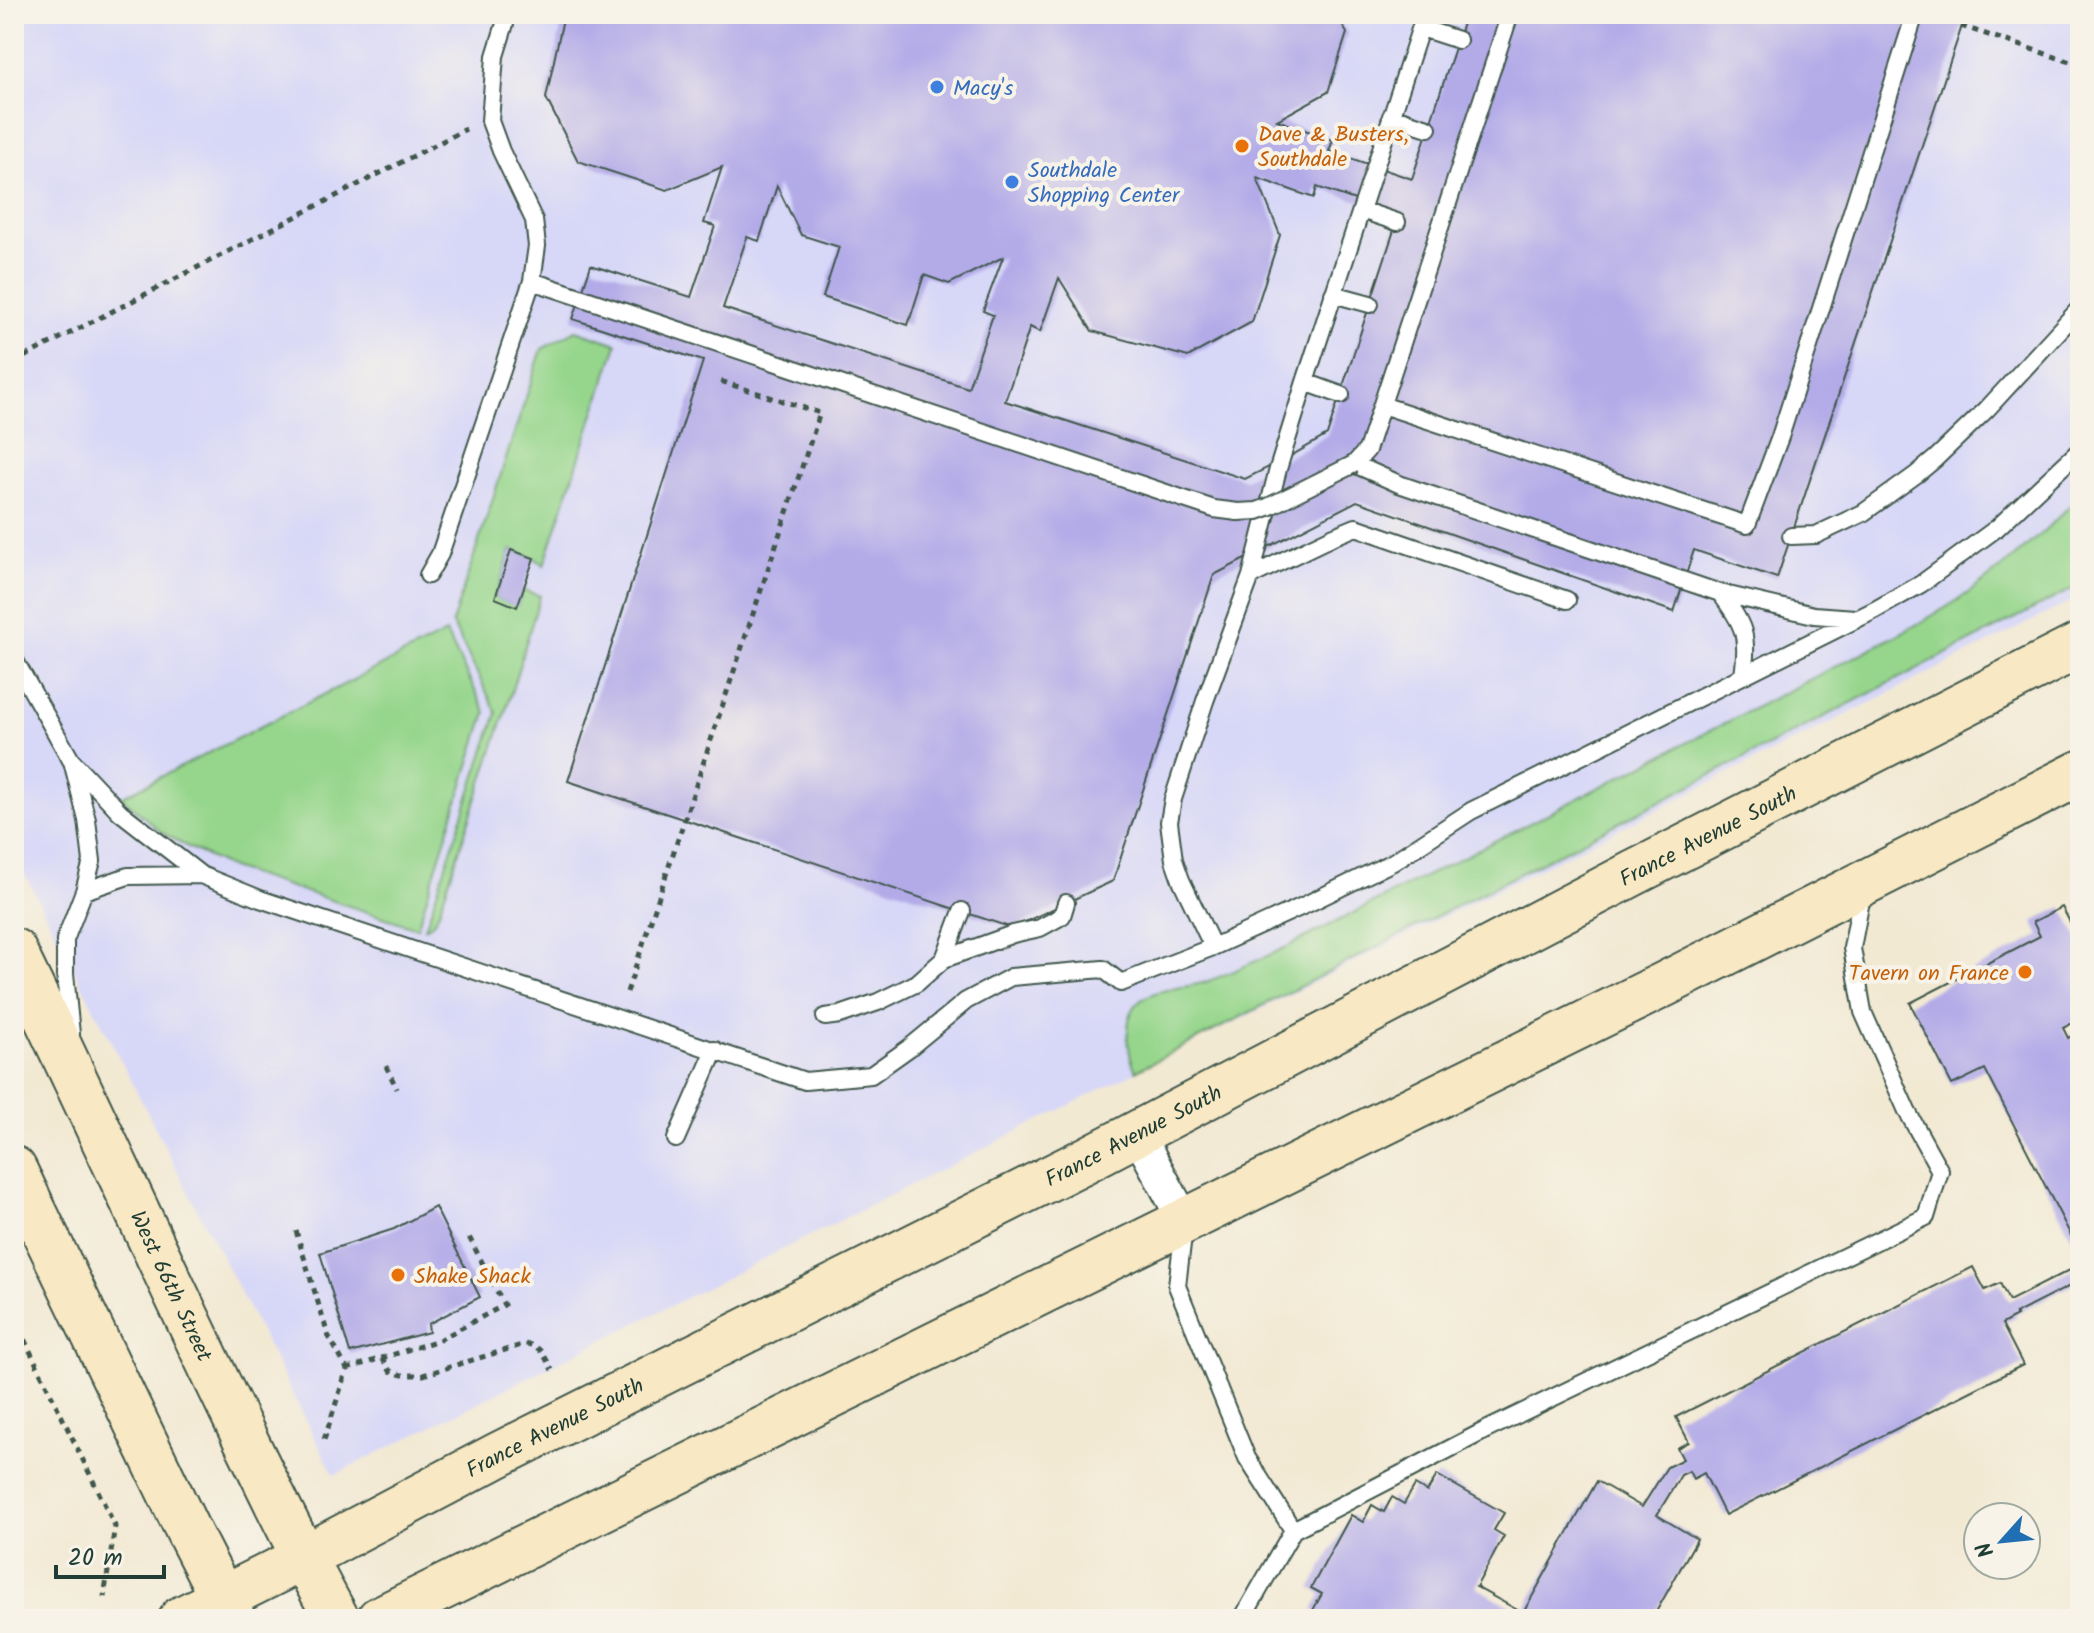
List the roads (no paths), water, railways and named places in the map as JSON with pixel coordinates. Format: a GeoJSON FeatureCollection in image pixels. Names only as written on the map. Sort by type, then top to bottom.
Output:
{"type":"FeatureCollection","features":[{"type":"Feature","properties":{"kind":"main road","name":"France Avenue South"},"geometry":{"type":"LineString","coordinates":[[181,1619],[227,1609],[303,1558],[498,1455],[1137,1133],[1632,874],[2080,645]]}},
{"type":"Feature","properties":{"kind":"main road"},"geometry":{"type":"LineString","coordinates":[[379,1619],[1665,984],[2080,773]]}},
{"type":"Feature","properties":{"kind":"main road","name":"West 66th Street"},"geometry":{"type":"LineString","coordinates":[[14,951],[77,1079],[186,1317],[303,1558],[337,1619]]}},
{"type":"Feature","properties":{"kind":"main road"},"geometry":{"type":"LineString","coordinates":[[14,1169],[227,1609]]}},
{"type":"Feature","properties":{"kind":"street"},"geometry":{"type":"LineString","coordinates":[[1137,1133],[1185,1222]]}},
{"type":"Feature","properties":{"kind":"lane"},"geometry":{"type":"LineString","coordinates":[[428,575],[440,554],[532,281],[537,246],[534,220],[490,121],[495,56],[508,14]]}},
{"type":"Feature","properties":{"kind":"lane"},"geometry":{"type":"LineString","coordinates":[[532,281],[1214,509],[1257,511],[1354,464],[1367,450],[1510,14]]}},
{"type":"Feature","properties":{"kind":"lane"},"geometry":{"type":"LineString","coordinates":[[1382,405],[1747,525],[1780,437],[1915,14]]}},
{"type":"Feature","properties":{"kind":"lane"},"geometry":{"type":"LineString","coordinates":[[1213,947],[1181,880],[1170,842],[1173,799],[1251,576],[1278,469],[1423,21],[1458,40]]}},
{"type":"Feature","properties":{"kind":"lane"},"geometry":{"type":"LineString","coordinates":[[1391,116],[1428,128]]}},
{"type":"Feature","properties":{"kind":"lane"},"geometry":{"type":"LineString","coordinates":[[1361,210],[1397,222]]}},
{"type":"Feature","properties":{"kind":"lane"},"geometry":{"type":"LineString","coordinates":[[1333,294],[1370,304]]}},
{"type":"Feature","properties":{"kind":"lane"},"geometry":{"type":"LineString","coordinates":[[1791,536],[1816,535],[1863,513],[1917,474],[1975,422],[2080,308]]}},
{"type":"Feature","properties":{"kind":"lane"},"geometry":{"type":"LineString","coordinates":[[1305,382],[1341,395]]}},
{"type":"Feature","properties":{"kind":"lane"},"geometry":{"type":"LineString","coordinates":[[2045,484],[2080,434]]}},
{"type":"Feature","properties":{"kind":"lane"},"geometry":{"type":"LineString","coordinates":[[14,659],[71,760],[120,812],[201,875],[251,896],[805,1081],[871,1075],[966,1001],[1011,977],[1103,969],[1121,983],[1213,947],[1393,862],[1471,811],[1909,590],[1997,528],[2080,450]]}},
{"type":"Feature","properties":{"kind":"lane"},"geometry":{"type":"LineString","coordinates":[[1354,464],[1399,484],[1720,593],[1814,615],[1857,618]]}},
{"type":"Feature","properties":{"kind":"lane"},"geometry":{"type":"LineString","coordinates":[[1251,576],[1356,527],[1567,600]]}},
{"type":"Feature","properties":{"kind":"lane"},"geometry":{"type":"LineString","coordinates":[[1720,593],[1735,611],[1745,633],[1747,650],[1743,675]]}},
{"type":"Feature","properties":{"kind":"lane"},"geometry":{"type":"LineString","coordinates":[[71,760],[87,820],[92,861],[65,940],[65,974],[77,1079]]}},
{"type":"Feature","properties":{"kind":"lane"},"geometry":{"type":"LineString","coordinates":[[84,891],[128,876],[201,875]]}},
{"type":"Feature","properties":{"kind":"lane"},"geometry":{"type":"LineString","coordinates":[[1242,1619],[1293,1530],[1486,1430],[1926,1217],[1940,1171],[1907,1111],[1863,1012],[1852,948],[1865,882]]}},
{"type":"Feature","properties":{"kind":"lane"},"geometry":{"type":"LineString","coordinates":[[825,1017],[878,1002],[917,983],[944,959],[1040,928],[1062,916],[1066,903]]}},
{"type":"Feature","properties":{"kind":"lane"},"geometry":{"type":"LineString","coordinates":[[944,959],[962,911]]}},
{"type":"Feature","properties":{"kind":"lane"},"geometry":{"type":"LineString","coordinates":[[676,1139],[715,1050]]}},
{"type":"Feature","properties":{"kind":"lane"},"geometry":{"type":"LineString","coordinates":[[1185,1222],[1177,1286],[1247,1458],[1293,1530]]}},
{"type":"Feature","properties":{"kind":"place","name":"Macy's"},"geometry":{"type":"Point","coordinates":[937,87]}},
{"type":"Feature","properties":{"kind":"place","name":"Dave & Busters, Southdale"},"geometry":{"type":"Point","coordinates":[1242,146]}},
{"type":"Feature","properties":{"kind":"place","name":"Southdale Shopping Center"},"geometry":{"type":"Point","coordinates":[1012,182]}},
{"type":"Feature","properties":{"kind":"place","name":"Tavern on France"},"geometry":{"type":"Point","coordinates":[2025,972]}},
{"type":"Feature","properties":{"kind":"place","name":"Shake Shack"},"geometry":{"type":"Point","coordinates":[398,1275]}}]}
